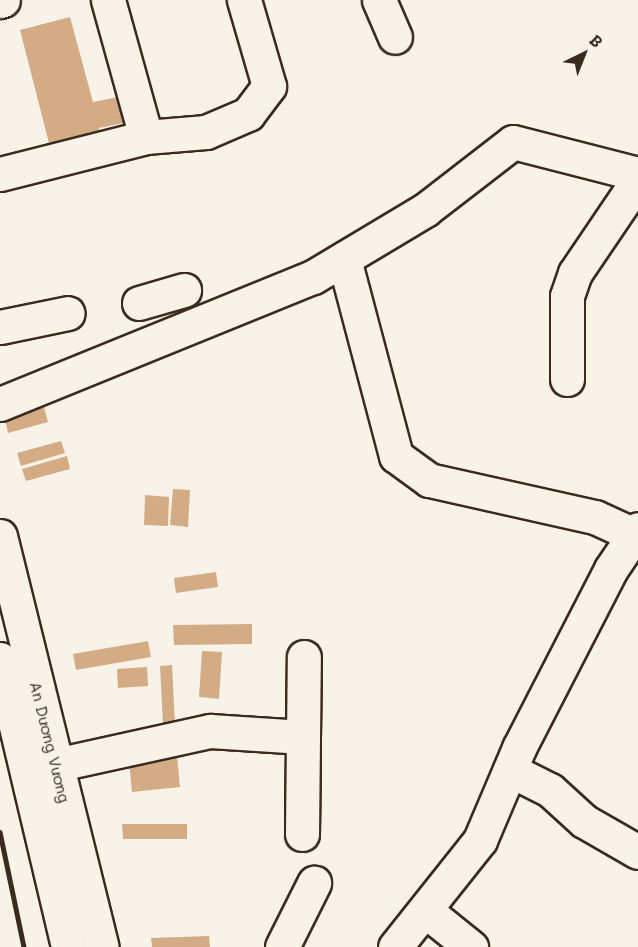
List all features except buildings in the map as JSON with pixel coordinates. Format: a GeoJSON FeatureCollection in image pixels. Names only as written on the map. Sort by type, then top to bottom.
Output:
{"type":"FeatureCollection","features":[{"type":"Feature","properties":{"kind":"street"},"geometry":{"type":"LineString","coordinates":[[108,0],[146,137]]}},
{"type":"Feature","properties":{"kind":"street"},"geometry":{"type":"LineString","coordinates":[[0,174],[146,137],[218,129],[260,104],[270,86],[244,0]]}},
{"type":"Feature","properties":{"kind":"street"},"geometry":{"type":"LineString","coordinates":[[379,0],[395,37]]}},
{"type":"Feature","properties":{"kind":"street"},"geometry":{"type":"LineString","coordinates":[[0,404],[173,330],[313,277],[425,210],[513,142],[638,174]]}},
{"type":"Feature","properties":{"kind":"street"},"geometry":{"type":"LineString","coordinates":[[567,379],[567,296],[575,273],[638,180]]}},
{"type":"Feature","properties":{"kind":"street"},"geometry":{"type":"LineString","coordinates":[[344,259],[396,456],[429,480],[595,517],[636,532],[611,569],[510,770],[480,840],[426,911],[395,947]]}},
{"type":"Feature","properties":{"kind":"street"},"geometry":{"type":"LineString","coordinates":[[160,296],[173,330]]}},
{"type":"Feature","properties":{"kind":"street"},"geometry":{"type":"LineString","coordinates":[[0,327],[68,313]]}},
{"type":"Feature","properties":{"kind":"street","name":"An Dương Vương"},"geometry":{"type":"LineString","coordinates":[[0,536],[55,765],[68,947]]}},
{"type":"Feature","properties":{"kind":"street"},"geometry":{"type":"LineString","coordinates":[[302,834],[304,657]]}},
{"type":"Feature","properties":{"kind":"street","name":"An Dương Vương"},"geometry":{"type":"LineString","coordinates":[[0,659],[62,854],[102,947]]}},
{"type":"Feature","properties":{"kind":"street"},"geometry":{"type":"LineString","coordinates":[[55,765],[210,731],[303,737]]}},
{"type":"Feature","properties":{"kind":"street"},"geometry":{"type":"LineString","coordinates":[[510,770],[550,790],[584,821],[638,852]]}},
{"type":"Feature","properties":{"kind":"street"},"geometry":{"type":"LineString","coordinates":[[282,947],[314,884]]}},
{"type":"Feature","properties":{"kind":"street"},"geometry":{"type":"LineString","coordinates":[[426,911],[471,947]]}},
{"type":"Feature","properties":{"kind":"railway"},"geometry":{"type":"LineString","coordinates":[[0,832],[24,947]]}}]}
